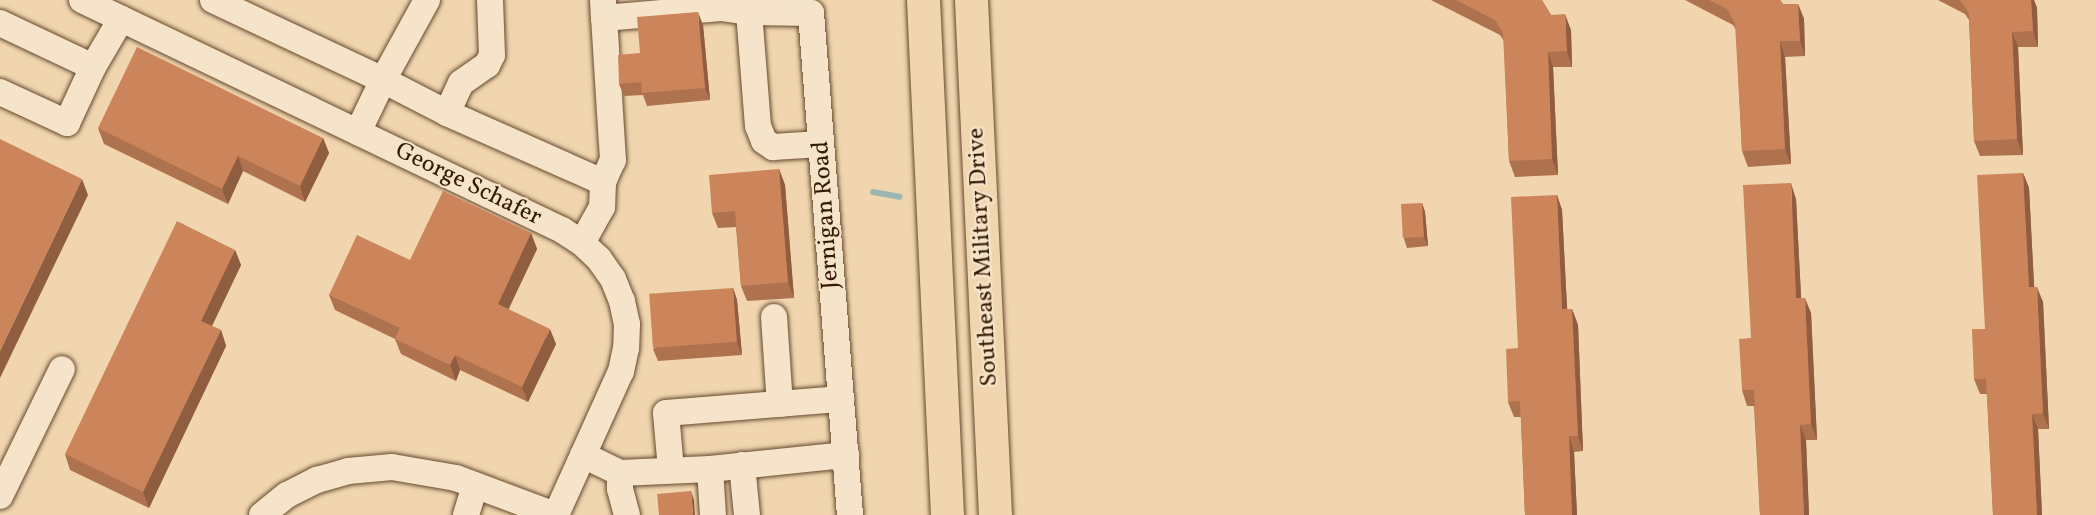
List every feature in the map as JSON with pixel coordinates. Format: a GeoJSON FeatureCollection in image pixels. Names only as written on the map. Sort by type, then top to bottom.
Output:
{"type":"FeatureCollection","features":[{"type":"Feature","properties":{"kind":"main road","name":"Southeast Military Drive"},"geometry":{"type":"LineString","coordinates":[[923,0],[947,515]]}},
{"type":"Feature","properties":{"kind":"main road","name":"Southeast Military Drive"},"geometry":{"type":"LineString","coordinates":[[971,0],[995,515]]}},
{"type":"Feature","properties":{"kind":"street","name":"George Schafer"},"geometry":{"type":"LineString","coordinates":[[82,0],[562,230],[582,243],[599,259],[613,279],[622,301],[627,324],[626,348],[621,371],[556,515]]}},
{"type":"Feature","properties":{"kind":"street"},"geometry":{"type":"LineString","coordinates":[[213,0],[383,80],[447,113],[603,182]]}},
{"type":"Feature","properties":{"kind":"street"},"geometry":{"type":"LineString","coordinates":[[358,132],[383,80],[427,0]]}},
{"type":"Feature","properties":{"kind":"street"},"geometry":{"type":"LineString","coordinates":[[447,113],[461,84],[487,65],[492,55],[490,0]]}},
{"type":"Feature","properties":{"kind":"street","name":"Jernigan Road"},"geometry":{"type":"LineString","coordinates":[[603,9],[720,4],[749,12],[810,7],[850,515]]}},
{"type":"Feature","properties":{"kind":"street"},"geometry":{"type":"LineString","coordinates":[[582,243],[602,207],[603,182],[613,160],[603,9]]}},
{"type":"Feature","properties":{"kind":"street"},"geometry":{"type":"LineString","coordinates":[[749,12],[758,126],[764,141],[773,147],[821,144]]}},
{"type":"Feature","properties":{"kind":"street"},"geometry":{"type":"LineString","coordinates":[[0,92],[67,123],[93,67],[121,19]]}},
{"type":"Feature","properties":{"kind":"street"},"geometry":{"type":"LineString","coordinates":[[0,23],[93,67]]}},
{"type":"Feature","properties":{"kind":"street"},"geometry":{"type":"LineString","coordinates":[[774,317],[780,404]]}},
{"type":"Feature","properties":{"kind":"street"},"geometry":{"type":"LineString","coordinates":[[0,496],[62,369]]}},
{"type":"Feature","properties":{"kind":"street"},"geometry":{"type":"LineString","coordinates":[[671,470],[666,413],[841,399]]}},
{"type":"Feature","properties":{"kind":"street"},"geometry":{"type":"LineString","coordinates":[[583,455],[620,473],[710,469],[846,455]]}},
{"type":"Feature","properties":{"kind":"street"},"geometry":{"type":"LineString","coordinates":[[742,465],[747,515]]}},
{"type":"Feature","properties":{"kind":"street"},"geometry":{"type":"LineString","coordinates":[[262,515],[287,495],[316,480],[359,470],[392,467],[435,472],[556,515]]}},
{"type":"Feature","properties":{"kind":"street"},"geometry":{"type":"LineString","coordinates":[[710,469],[713,515]]}},
{"type":"Feature","properties":{"kind":"street"},"geometry":{"type":"LineString","coordinates":[[620,473],[620,489],[627,515]]}},
{"type":"Feature","properties":{"kind":"street"},"geometry":{"type":"LineString","coordinates":[[466,515],[475,485]]}},
{"type":"Feature","properties":{"kind":"building"},"geometry":{"type":"Polygon","coordinates":[[[1456,0],[1542,0],[1551,15],[1565,14],[1567,51],[1548,52],[1552,159],[1509,161],[1503,33],[1495,20],[1456,0]]]}},
{"type":"Feature","properties":{"kind":"building"},"geometry":{"type":"Polygon","coordinates":[[[1709,0],[1780,0],[1783,4],[1798,4],[1800,41],[1780,41],[1785,149],[1742,151],[1735,23],[1727,9],[1709,0]]]}},
{"type":"Feature","properties":{"kind":"building"},"geometry":{"type":"Polygon","coordinates":[[[1960,0],[2031,0],[2033,31],[2012,32],[2017,139],[1974,141],[1969,13],[1960,0]]]}},
{"type":"Feature","properties":{"kind":"building"},"geometry":{"type":"Polygon","coordinates":[[[698,12],[705,88],[642,93],[641,82],[619,84],[618,55],[640,53],[637,17],[698,12]]]}},
{"type":"Feature","properties":{"kind":"building"},"geometry":{"type":"Polygon","coordinates":[[[137,47],[323,138],[300,186],[238,156],[222,189],[98,128],[137,47]]]}},
{"type":"Feature","properties":{"kind":"building"},"geometry":{"type":"Polygon","coordinates":[[[0,139],[82,179],[0,351],[0,139]]]}},
{"type":"Feature","properties":{"kind":"building"},"geometry":{"type":"Polygon","coordinates":[[[779,169],[788,282],[741,286],[735,211],[712,213],[709,175],[779,169]]]}},
{"type":"Feature","properties":{"kind":"building"},"geometry":{"type":"Polygon","coordinates":[[[2023,173],[2029,287],[2037,287],[2043,413],[2032,414],[2037,515],[1993,515],[1986,379],[1974,379],[1972,329],[1985,329],[1977,175],[2023,173]]]}},
{"type":"Feature","properties":{"kind":"building"},"geometry":{"type":"Polygon","coordinates":[[[1791,183],[1796,298],[1805,298],[1811,424],[1800,425],[1804,515],[1760,515],[1754,390],[1742,390],[1739,339],[1751,338],[1743,185],[1791,183]]]}},
{"type":"Feature","properties":{"kind":"building"},"geometry":{"type":"Polygon","coordinates":[[[443,191],[531,233],[498,304],[550,329],[522,387],[455,355],[450,365],[395,339],[400,328],[329,295],[357,235],[410,260],[443,191]]]}},
{"type":"Feature","properties":{"kind":"building"},"geometry":{"type":"Polygon","coordinates":[[[1557,195],[1562,309],[1572,309],[1578,436],[1569,436],[1572,515],[1525,515],[1520,401],[1508,402],[1506,349],[1518,348],[1511,197],[1557,195]]]}},
{"type":"Feature","properties":{"kind":"building"},"geometry":{"type":"Polygon","coordinates":[[[1422,203],[1424,237],[1403,238],[1401,204],[1422,203]]]}},
{"type":"Feature","properties":{"kind":"building"},"geometry":{"type":"Polygon","coordinates":[[[177,221],[235,250],[201,321],[221,330],[143,492],[65,454],[177,221]]]}},
{"type":"Feature","properties":{"kind":"building"},"geometry":{"type":"Polygon","coordinates":[[[733,288],[737,342],[653,348],[649,294],[733,288]]]}},
{"type":"Feature","properties":{"kind":"building"},"geometry":{"type":"Polygon","coordinates":[[[691,491],[693,515],[659,515],[657,494],[691,491]]]}},
{"type":"Feature","properties":{"kind":"waterway"},"geometry":{"type":"LineString","coordinates":[[873,192],[900,197]]}}]}
